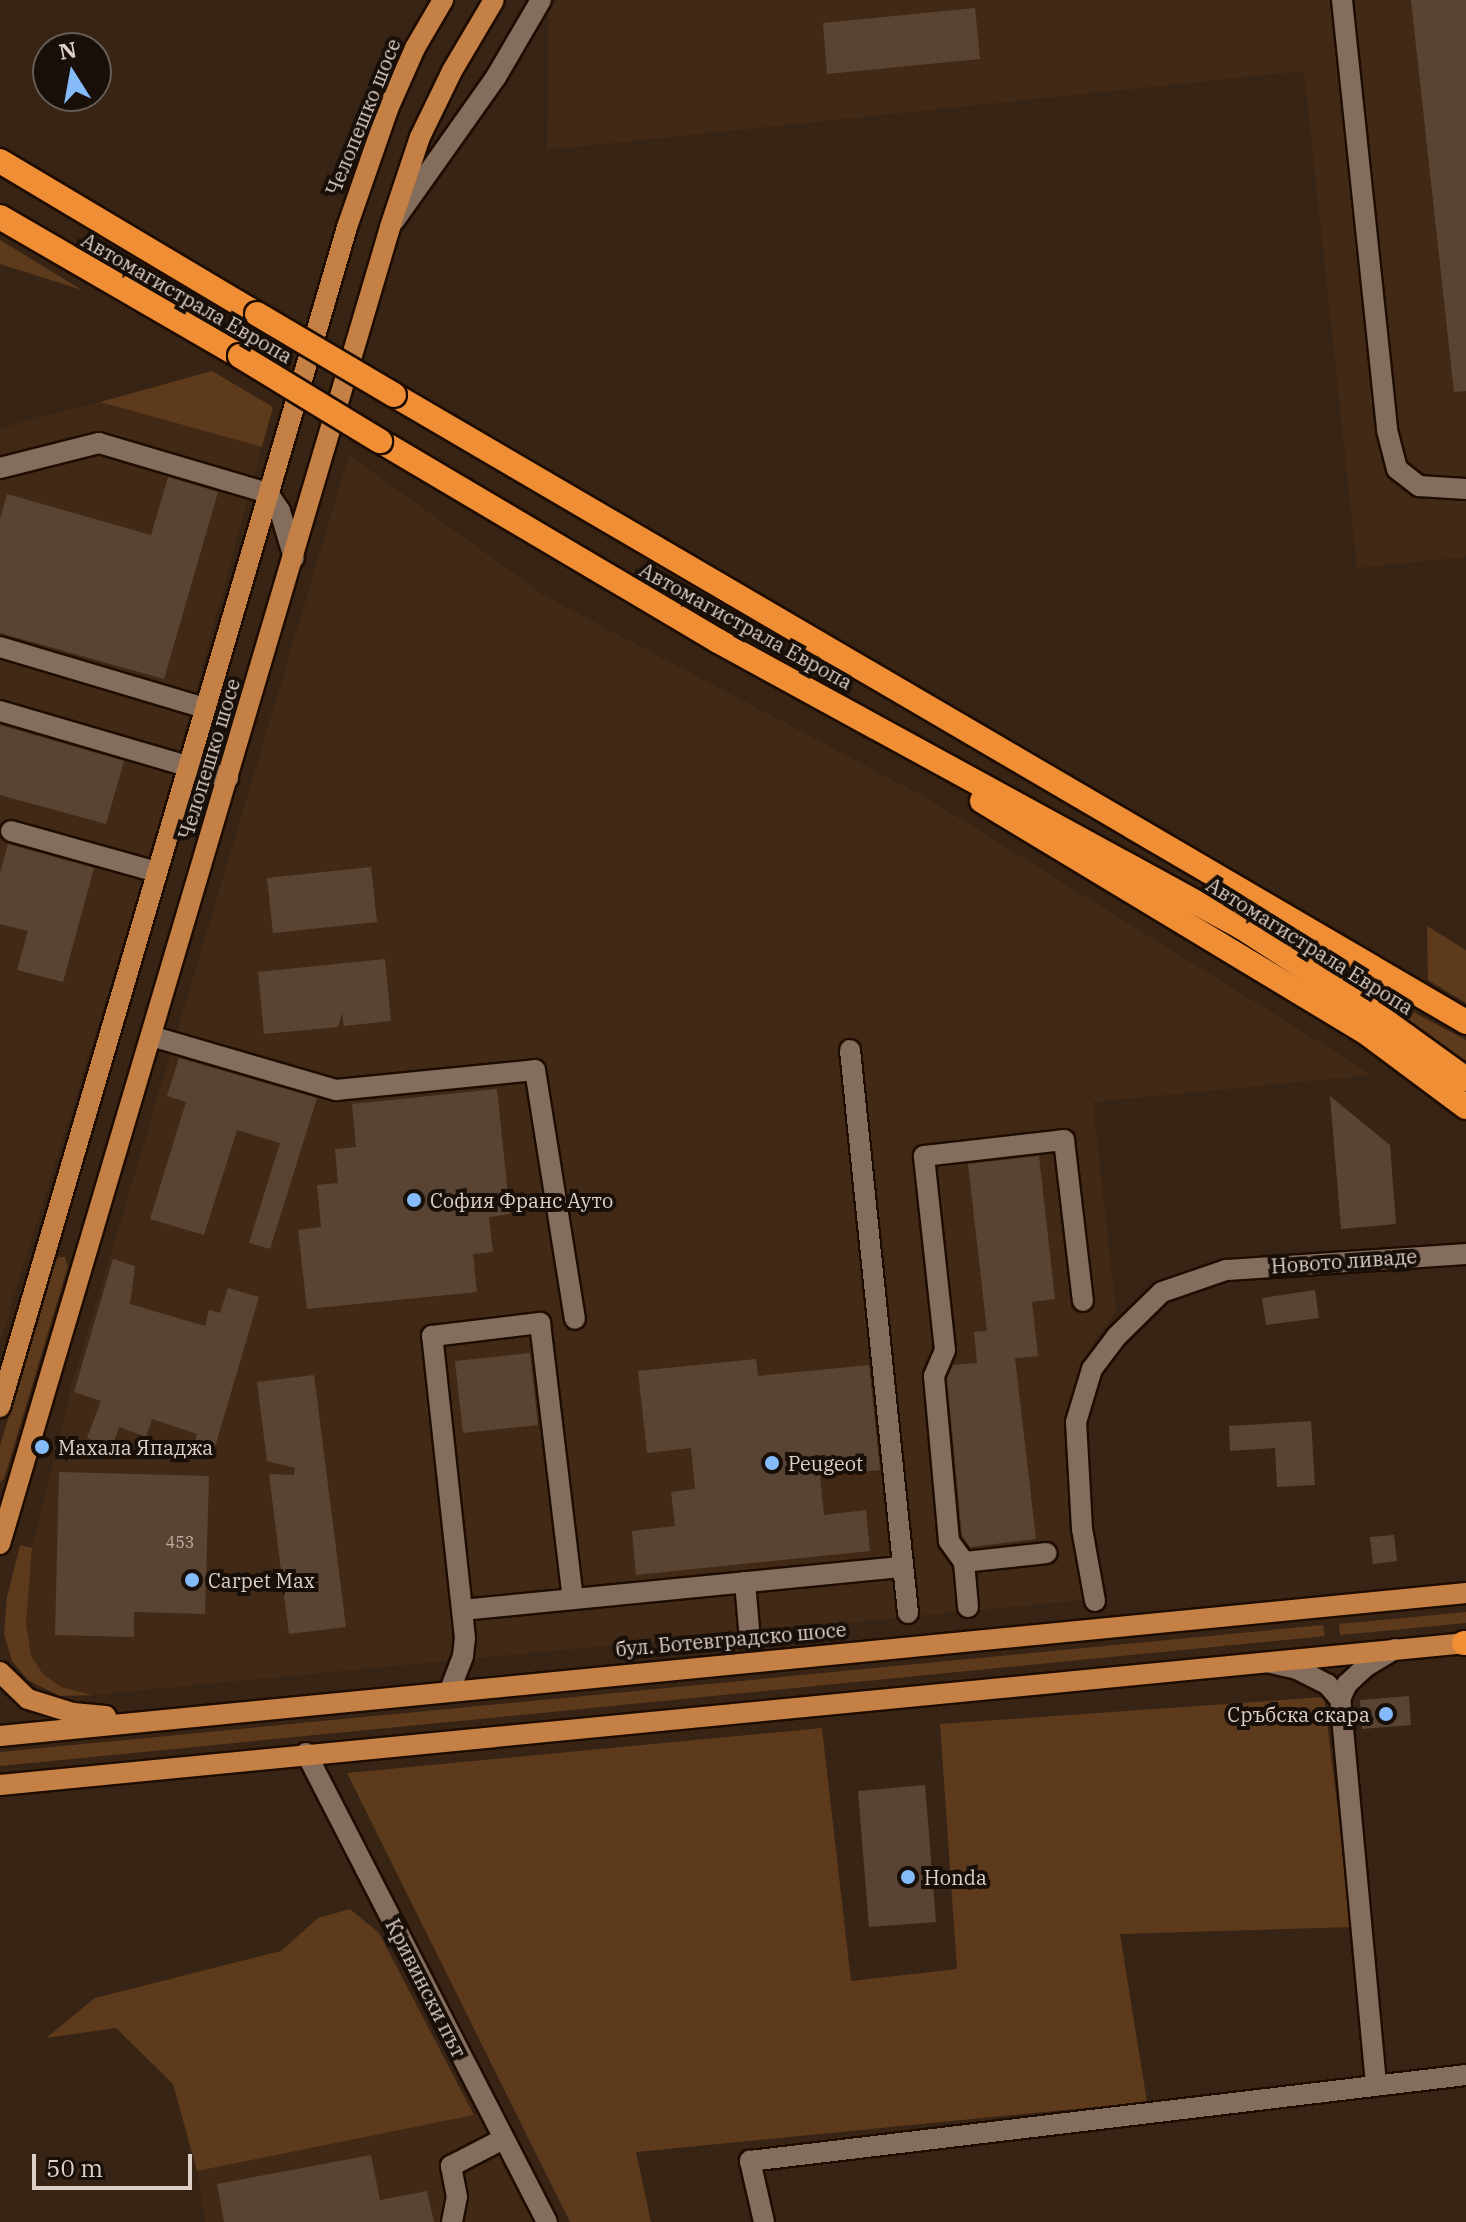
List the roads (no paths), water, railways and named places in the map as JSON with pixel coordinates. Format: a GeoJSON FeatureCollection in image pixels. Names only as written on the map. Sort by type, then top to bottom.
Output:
{"type":"FeatureCollection","features":[{"type":"Feature","properties":{"kind":"highway","name":"Автомагистрала Европа"},"geometry":{"type":"LineString","coordinates":[[0,161],[1466,1022]]}},
{"type":"Feature","properties":{"kind":"highway","name":"Автомагистрала Европа"},"geometry":{"type":"LineString","coordinates":[[0,217],[718,641],[1241,927],[1361,1004],[1466,1079]]}},
{"type":"Feature","properties":{"kind":"highway"},"geometry":{"type":"LineString","coordinates":[[718,641],[1263,967],[1364,1031],[1466,1107]]}},
{"type":"Feature","properties":{"kind":"main road","name":"Челопешко шосе"},"geometry":{"type":"LineString","coordinates":[[0,1407],[366,166],[415,48],[443,0]]}},
{"type":"Feature","properties":{"kind":"main road","name":"Челопешко шосе"},"geometry":{"type":"LineString","coordinates":[[0,1544],[3,1520],[151,1036],[390,227],[420,137],[452,71],[494,0]]}},
{"type":"Feature","properties":{"kind":"main road","name":"бул. Ботевградско шосе"},"geometry":{"type":"LineString","coordinates":[[0,1736],[1466,1593]]}},
{"type":"Feature","properties":{"kind":"main road"},"geometry":{"type":"LineString","coordinates":[[0,1785],[1466,1643]]}},
{"type":"Feature","properties":{"kind":"main road"},"geometry":{"type":"LineString","coordinates":[[0,1672],[28,1699],[49,1708],[154,1720]]}},
{"type":"Feature","properties":{"kind":"street"},"geometry":{"type":"LineString","coordinates":[[390,227],[496,77],[541,0]]}},
{"type":"Feature","properties":{"kind":"street"},"geometry":{"type":"LineString","coordinates":[[1342,0],[1387,430],[1397,469],[1419,486],[1466,489]]}},
{"type":"Feature","properties":{"kind":"street"},"geometry":{"type":"LineString","coordinates":[[0,468],[99,443],[268,493],[280,511],[294,558]]}},
{"type":"Feature","properties":{"kind":"street"},"geometry":{"type":"LineString","coordinates":[[0,647],[205,708]]}},
{"type":"Feature","properties":{"kind":"street"},"geometry":{"type":"LineString","coordinates":[[0,711],[228,778]]}},
{"type":"Feature","properties":{"kind":"street"},"geometry":{"type":"LineString","coordinates":[[11,831],[157,872]]}},
{"type":"Feature","properties":{"kind":"street"},"geometry":{"type":"LineString","coordinates":[[151,1036],[336,1090],[535,1070],[575,1319]]}},
{"type":"Feature","properties":{"kind":"street"},"geometry":{"type":"LineString","coordinates":[[850,1050],[908,1613]]}},
{"type":"Feature","properties":{"kind":"street"},"geometry":{"type":"LineString","coordinates":[[968,1607],[964,1562],[949,1541],[934,1376],[945,1350],[924,1156],[1064,1140],[1083,1301]]}},
{"type":"Feature","properties":{"kind":"street","name":"Новото ливаде"},"geometry":{"type":"LineString","coordinates":[[1095,1601],[1082,1529],[1076,1422],[1092,1369],[1117,1336],[1162,1292],[1222,1271],[1466,1254]]}},
{"type":"Feature","properties":{"kind":"street"},"geometry":{"type":"LineString","coordinates":[[450,1690],[463,1656],[462,1610],[432,1336],[540,1323],[573,1599]]}},
{"type":"Feature","properties":{"kind":"street"},"geometry":{"type":"LineString","coordinates":[[964,1562],[1047,1553]]}},
{"type":"Feature","properties":{"kind":"street"},"geometry":{"type":"LineString","coordinates":[[462,1610],[903,1567]]}},
{"type":"Feature","properties":{"kind":"street"},"geometry":{"type":"LineString","coordinates":[[745,1582],[749,1629]]}},
{"type":"Feature","properties":{"kind":"street"},"geometry":{"type":"LineString","coordinates":[[1376,2084],[1340,1699],[1347,1684],[1365,1667],[1395,1649]]}},
{"type":"Feature","properties":{"kind":"street"},"geometry":{"type":"LineString","coordinates":[[1265,1662],[1297,1669],[1327,1684],[1340,1699]]}},
{"type":"Feature","properties":{"kind":"street","name":"Кривински път"},"geometry":{"type":"LineString","coordinates":[[306,1753],[547,2222]]}},
{"type":"Feature","properties":{"kind":"street"},"geometry":{"type":"LineString","coordinates":[[764,2222],[750,2161],[1466,2075]]}},
{"type":"Feature","properties":{"kind":"street"},"geometry":{"type":"LineString","coordinates":[[452,2222],[457,2197],[451,2166],[503,2139]]}},
{"type":"Feature","properties":{"kind":"place","name":"София Франс Ауто"},"geometry":{"type":"Point","coordinates":[414,1200]}},
{"type":"Feature","properties":{"kind":"place","name":"Махала Япаджа"},"geometry":{"type":"Point","coordinates":[42,1447]}},
{"type":"Feature","properties":{"kind":"place","name":"Peugeot"},"geometry":{"type":"Point","coordinates":[772,1463]}},
{"type":"Feature","properties":{"kind":"place","name":"Carpet Max"},"geometry":{"type":"Point","coordinates":[192,1580]}},
{"type":"Feature","properties":{"kind":"place","name":"Сръбска скара"},"geometry":{"type":"Point","coordinates":[1386,1714]}},
{"type":"Feature","properties":{"kind":"place","name":"Honda"},"geometry":{"type":"Point","coordinates":[908,1877]}}]}
